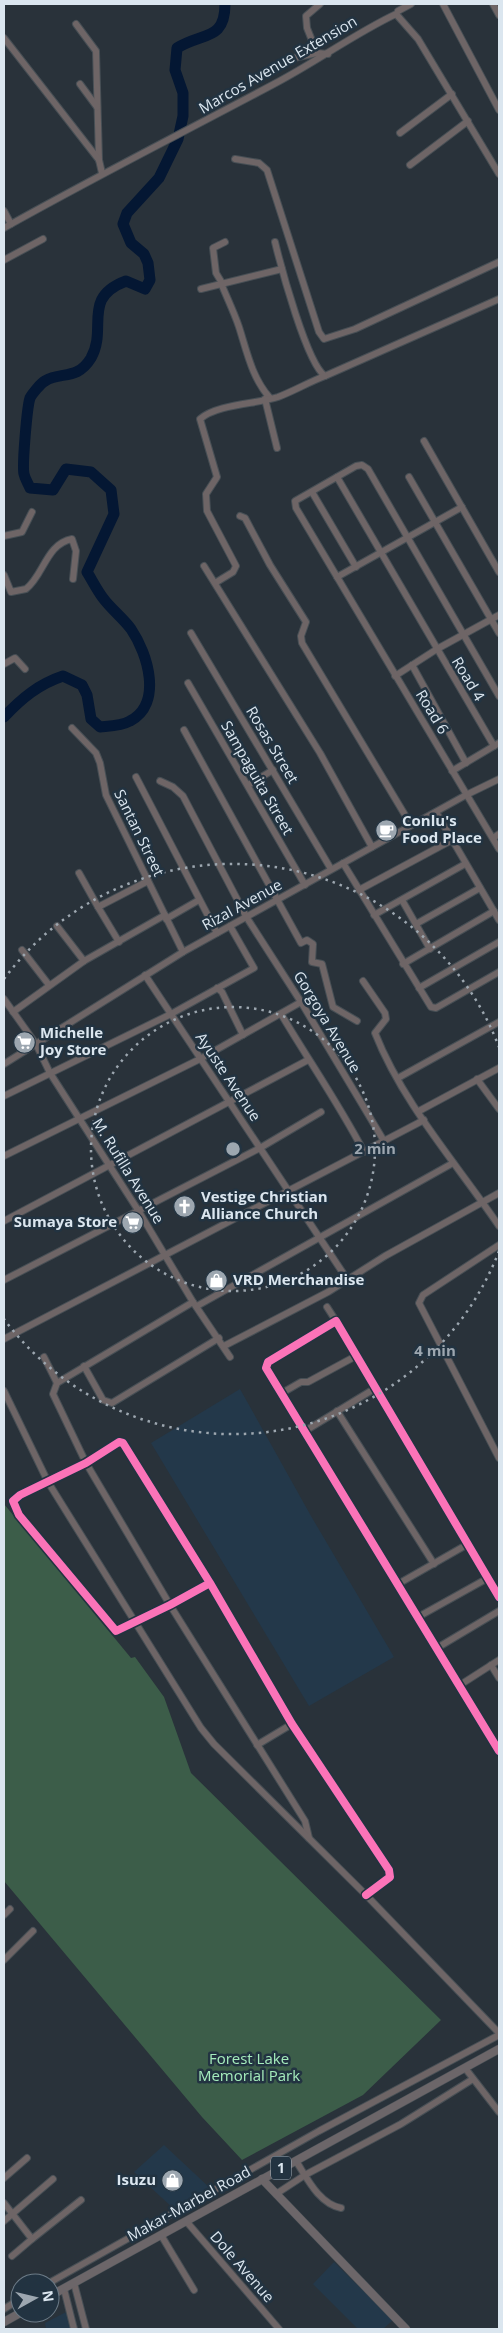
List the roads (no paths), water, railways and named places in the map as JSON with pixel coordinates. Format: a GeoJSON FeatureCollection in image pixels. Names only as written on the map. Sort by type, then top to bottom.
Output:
{"type":"FeatureCollection","features":[{"type":"Feature","properties":{"kind":"main road","name":"Makar-Marbel Road"},"geometry":{"type":"LineString","coordinates":[[60,2291],[499,2049]]}},
{"type":"Feature","properties":{"kind":"main road"},"geometry":{"type":"LineString","coordinates":[[262,2179],[406,2329]]}},
{"type":"Feature","properties":{"kind":"street"},"geometry":{"type":"LineString","coordinates":[[317,52],[305,19],[320,4]]}},
{"type":"Feature","properties":{"kind":"street"},"geometry":{"type":"LineString","coordinates":[[394,4],[397,13],[418,38],[499,174]]}},
{"type":"Feature","properties":{"kind":"street","name":"Marcos Avenue Extension"},"geometry":{"type":"LineString","coordinates":[[4,228],[102,173],[198,125],[328,54],[360,32],[411,4]]}},
{"type":"Feature","properties":{"kind":"street"},"geometry":{"type":"LineString","coordinates":[[443,4],[499,110]]}},
{"type":"Feature","properties":{"kind":"street"},"geometry":{"type":"LineString","coordinates":[[493,4],[499,15]]}},
{"type":"Feature","properties":{"kind":"street"},"geometry":{"type":"LineString","coordinates":[[76,24],[96,51],[99,160],[102,173]]}},
{"type":"Feature","properties":{"kind":"street"},"geometry":{"type":"LineString","coordinates":[[4,38],[99,160]]}},
{"type":"Feature","properties":{"kind":"street"},"geometry":{"type":"LineString","coordinates":[[288,59],[317,52],[328,54]]}},
{"type":"Feature","properties":{"kind":"street"},"geometry":{"type":"LineString","coordinates":[[80,84],[97,108]]}},
{"type":"Feature","properties":{"kind":"street"},"geometry":{"type":"LineString","coordinates":[[400,133],[452,94]]}},
{"type":"Feature","properties":{"kind":"street"},"geometry":{"type":"LineString","coordinates":[[410,165],[468,121]]}},
{"type":"Feature","properties":{"kind":"street"},"geometry":{"type":"LineString","coordinates":[[235,159],[259,163],[267,170],[319,332],[324,339],[363,325],[499,262]]}},
{"type":"Feature","properties":{"kind":"street"},"geometry":{"type":"LineString","coordinates":[[4,211],[11,224]]}},
{"type":"Feature","properties":{"kind":"street"},"geometry":{"type":"LineString","coordinates":[[4,260],[43,238]]}},
{"type":"Feature","properties":{"kind":"street"},"geometry":{"type":"LineString","coordinates":[[225,242],[213,248],[216,276],[221,283],[238,324],[252,371],[267,399],[277,448]]}},
{"type":"Feature","properties":{"kind":"street"},"geometry":{"type":"LineString","coordinates":[[275,242],[282,269],[313,361],[319,372],[325,376]]}},
{"type":"Feature","properties":{"kind":"street"},"geometry":{"type":"LineString","coordinates":[[202,289],[282,269]]}},
{"type":"Feature","properties":{"kind":"street"},"geometry":{"type":"LineString","coordinates":[[215,583],[233,572],[236,566],[207,510],[206,494],[217,477],[200,419],[207,414],[267,399],[325,376],[499,299]]}},
{"type":"Feature","properties":{"kind":"street"},"geometry":{"type":"LineString","coordinates":[[424,441],[499,572]]}},
{"type":"Feature","properties":{"kind":"street"},"geometry":{"type":"LineString","coordinates":[[356,567],[312,492],[359,465],[368,469],[499,696]]}},
{"type":"Feature","properties":{"kind":"street","name":"Road 4"},"geometry":{"type":"LineString","coordinates":[[337,477],[380,554],[496,745]]}},
{"type":"Feature","properties":{"kind":"street"},"geometry":{"type":"LineString","coordinates":[[408,477],[499,633]]}},
{"type":"Feature","properties":{"kind":"street","name":"Road 6"},"geometry":{"type":"LineString","coordinates":[[312,492],[295,500],[294,505],[499,849]]}},
{"type":"Feature","properties":{"kind":"street"},"geometry":{"type":"LineString","coordinates":[[337,577],[462,507]]}},
{"type":"Feature","properties":{"kind":"street"},"geometry":{"type":"LineString","coordinates":[[4,536],[22,532],[32,512]]}},
{"type":"Feature","properties":{"kind":"street"},"geometry":{"type":"LineString","coordinates":[[240,516],[245,518],[270,565],[306,622],[301,636],[302,643],[411,825]]}},
{"type":"Feature","properties":{"kind":"street"},"geometry":{"type":"LineString","coordinates":[[4,575],[11,592],[26,589],[53,549],[66,540],[72,539],[76,551],[73,579]]}},
{"type":"Feature","properties":{"kind":"street"},"geometry":{"type":"LineString","coordinates":[[204,566],[320,753],[372,847]]}},
{"type":"Feature","properties":{"kind":"street"},"geometry":{"type":"LineString","coordinates":[[395,676],[437,649],[499,615]]}},
{"type":"Feature","properties":{"kind":"street","name":"Rosas Street"},"geometry":{"type":"LineString","coordinates":[[191,633],[331,869]]}},
{"type":"Feature","properties":{"kind":"street"},"geometry":{"type":"LineString","coordinates":[[4,664],[15,658],[24,669]]}},
{"type":"Feature","properties":{"kind":"street"},"geometry":{"type":"LineString","coordinates":[[412,665],[466,762]]}},
{"type":"Feature","properties":{"kind":"street","name":"Sampaguita Street"},"geometry":{"type":"LineString","coordinates":[[188,683],[305,885]]}},
{"type":"Feature","properties":{"kind":"street","name":"Santan Street"},"geometry":{"type":"LineString","coordinates":[[72,728],[96,753],[100,763],[106,796],[183,952]]}},
{"type":"Feature","properties":{"kind":"street"},"geometry":{"type":"LineString","coordinates":[[184,730],[301,943],[307,940],[313,944],[312,962],[322,964],[333,1007],[357,1021]]}},
{"type":"Feature","properties":{"kind":"street"},"geometry":{"type":"LineString","coordinates":[[452,771],[496,745]]}},
{"type":"Feature","properties":{"kind":"street"},"geometry":{"type":"LineString","coordinates":[[248,785],[273,770]]}},
{"type":"Feature","properties":{"kind":"street"},"geometry":{"type":"LineString","coordinates":[[136,777],[218,933]]}},
{"type":"Feature","properties":{"kind":"street","name":"Rizal Avenue"},"geometry":{"type":"LineString","coordinates":[[4,1064],[183,952],[278,901],[411,825],[499,779]]}},
{"type":"Feature","properties":{"kind":"street","name":"Gorgoya Avenue"},"geometry":{"type":"LineString","coordinates":[[160,781],[173,787],[183,796],[247,918],[301,1002],[384,1141]]}},
{"type":"Feature","properties":{"kind":"street"},"geometry":{"type":"LineString","coordinates":[[436,812],[499,920]]}},
{"type":"Feature","properties":{"kind":"street"},"geometry":{"type":"LineString","coordinates":[[493,838],[499,834]]}},
{"type":"Feature","properties":{"kind":"street"},"geometry":{"type":"LineString","coordinates":[[359,890],[452,840]]}},
{"type":"Feature","properties":{"kind":"street"},"geometry":{"type":"LineString","coordinates":[[344,862],[403,964],[434,1008],[499,972]]}},
{"type":"Feature","properties":{"kind":"street"},"geometry":{"type":"LineString","coordinates":[[374,915],[465,864]]}},
{"type":"Feature","properties":{"kind":"street"},"geometry":{"type":"LineString","coordinates":[[79,873],[119,942]]}},
{"type":"Feature","properties":{"kind":"street"},"geometry":{"type":"LineString","coordinates":[[98,907],[148,882]]}},
{"type":"Feature","properties":{"kind":"street"},"geometry":{"type":"LineString","coordinates":[[416,924],[480,888]]}},
{"type":"Feature","properties":{"kind":"street"},"geometry":{"type":"LineString","coordinates":[[13,1012],[84,961],[199,900]]}},
{"type":"Feature","properties":{"kind":"street"},"geometry":{"type":"LineString","coordinates":[[402,900],[430,949]]}},
{"type":"Feature","properties":{"kind":"street"},"geometry":{"type":"LineString","coordinates":[[403,964],[494,911]]}},
{"type":"Feature","properties":{"kind":"street"},"geometry":{"type":"LineString","coordinates":[[58,926],[84,961]]}},
{"type":"Feature","properties":{"kind":"street"},"geometry":{"type":"LineString","coordinates":[[4,1096],[171,1014],[254,968],[230,926]]}},
{"type":"Feature","properties":{"kind":"street"},"geometry":{"type":"LineString","coordinates":[[419,988],[499,942]]}},
{"type":"Feature","properties":{"kind":"street"},"geometry":{"type":"LineString","coordinates":[[22,950],[49,986]]}},
{"type":"Feature","properties":{"kind":"street","name":"Ayuste Avenue"},"geometry":{"type":"LineString","coordinates":[[145,975],[347,1279]]}},
{"type":"Feature","properties":{"kind":"street"},"geometry":{"type":"LineString","coordinates":[[363,981],[386,1013],[386,1019],[375,1033],[398,1078],[453,1163],[499,1226]]}},
{"type":"Feature","properties":{"kind":"street"},"geometry":{"type":"LineString","coordinates":[[217,988],[222,992],[243,1035]]}},
{"type":"Feature","properties":{"kind":"street","name":"M. Rufilla Avenue"},"geometry":{"type":"LineString","coordinates":[[4,999],[36,1044],[50,1073],[80,1117],[195,1304],[230,1357]]}},
{"type":"Feature","properties":{"kind":"street"},"geometry":{"type":"LineString","coordinates":[[4,1156],[200,1059],[301,1002]]}},
{"type":"Feature","properties":{"kind":"street"},"geometry":{"type":"LineString","coordinates":[[281,1014],[308,1060],[338,1103],[364,1152]]}},
{"type":"Feature","properties":{"kind":"street"},"geometry":{"type":"LineString","coordinates":[[398,1078],[499,1022]]}},
{"type":"Feature","properties":{"kind":"street"},"geometry":{"type":"LineString","coordinates":[[4,1221],[308,1060]]}},
{"type":"Feature","properties":{"kind":"street"},"geometry":{"type":"LineString","coordinates":[[419,1111],[499,1068]]}},
{"type":"Feature","properties":{"kind":"street"},"geometry":{"type":"LineString","coordinates":[[477,1079],[499,1109]]}},
{"type":"Feature","properties":{"kind":"street"},"geometry":{"type":"LineString","coordinates":[[4,1280],[260,1148],[321,1112]]}},
{"type":"Feature","properties":{"kind":"street"},"geometry":{"type":"LineString","coordinates":[[4,1339],[290,1192],[424,1120]]}},
{"type":"Feature","properties":{"kind":"street"},"geometry":{"type":"LineString","coordinates":[[309,1838],[305,1821],[170,1605],[86,1464],[53,1394],[57,1383],[84,1366],[195,1304],[320,1238],[453,1163]]}},
{"type":"Feature","properties":{"kind":"street"},"geometry":{"type":"LineString","coordinates":[[224,1346],[328,1292],[347,1279],[499,1193]]}},
{"type":"Feature","properties":{"kind":"street"},"geometry":{"type":"LineString","coordinates":[[499,1245],[423,1295],[419,1303],[499,1458]]}},
{"type":"Feature","properties":{"kind":"street"},"geometry":{"type":"LineString","coordinates":[[327,1307],[499,1597]]}},
{"type":"Feature","properties":{"kind":"street"},"geometry":{"type":"LineString","coordinates":[[336,1322],[266,1364],[266,1368],[460,1684],[499,1751]]}},
{"type":"Feature","properties":{"kind":"street"},"geometry":{"type":"LineString","coordinates":[[84,1366],[103,1400],[112,1403],[218,1338]]}},
{"type":"Feature","properties":{"kind":"street"},"geometry":{"type":"LineString","coordinates":[[282,1394],[301,1382],[308,1382],[356,1356]]}},
{"type":"Feature","properties":{"kind":"street"},"geometry":{"type":"LineString","coordinates":[[44,1357],[57,1383]]}},
{"type":"Feature","properties":{"kind":"street"},"geometry":{"type":"LineString","coordinates":[[305,1431],[374,1389]]}},
{"type":"Feature","properties":{"kind":"street"},"geometry":{"type":"LineString","coordinates":[[4,1391],[6,1402],[48,1482],[200,1728],[366,1895],[499,2034],[60,2277]]}},
{"type":"Feature","properties":{"kind":"street"},"geometry":{"type":"LineString","coordinates":[[338,1411],[434,1564]]}},
{"type":"Feature","properties":{"kind":"street"},"geometry":{"type":"LineString","coordinates":[[210,1583],[135,1623],[117,1631],[114,1630],[16,1512],[12,1504],[14,1499],[86,1464],[119,1442],[123,1443],[210,1583],[292,1724],[390,1873],[386,1881],[366,1895]]}},
{"type":"Feature","properties":{"kind":"street"},"geometry":{"type":"LineString","coordinates":[[398,1584],[468,1544]]}},
{"type":"Feature","properties":{"kind":"street"},"geometry":{"type":"LineString","coordinates":[[418,1617],[488,1578]]}},
{"type":"Feature","properties":{"kind":"street"},"geometry":{"type":"LineString","coordinates":[[437,1648],[499,1611]]}},
{"type":"Feature","properties":{"kind":"street"},"geometry":{"type":"LineString","coordinates":[[460,1684],[499,1660]]}},
{"type":"Feature","properties":{"kind":"street"},"geometry":{"type":"LineString","coordinates":[[491,1665],[499,1678]]}},
{"type":"Feature","properties":{"kind":"street"},"geometry":{"type":"LineString","coordinates":[[257,1744],[292,1724]]}},
{"type":"Feature","properties":{"kind":"street"},"geometry":{"type":"LineString","coordinates":[[4,1915],[10,1909]]}},
{"type":"Feature","properties":{"kind":"street"},"geometry":{"type":"LineString","coordinates":[[4,1960],[32,1931]]}},
{"type":"Feature","properties":{"kind":"street"},"geometry":{"type":"LineString","coordinates":[[465,2068],[499,2112]]}},
{"type":"Feature","properties":{"kind":"street"},"geometry":{"type":"LineString","coordinates":[[276,2194],[304,2175],[401,2124],[474,2079]]}},
{"type":"Feature","properties":{"kind":"street"},"geometry":{"type":"LineString","coordinates":[[4,2178],[27,2158]]}},
{"type":"Feature","properties":{"kind":"street"},"geometry":{"type":"LineString","coordinates":[[296,2160],[304,2175],[327,2202],[341,2208]]}},
{"type":"Feature","properties":{"kind":"street"},"geometry":{"type":"LineString","coordinates":[[4,2221],[52,2179]]}},
{"type":"Feature","properties":{"kind":"street"},"geometry":{"type":"LineString","coordinates":[[12,2256],[81,2200]]}},
{"type":"Feature","properties":{"kind":"street"},"geometry":{"type":"LineString","coordinates":[[4,2202],[32,2240]]}},
{"type":"Feature","properties":{"kind":"street","name":"Dole Avenue"},"geometry":{"type":"LineString","coordinates":[[186,2221],[280,2329]]}},
{"type":"Feature","properties":{"kind":"street"},"geometry":{"type":"LineString","coordinates":[[161,2235],[194,2290]]}},
{"type":"Feature","properties":{"kind":"street"},"geometry":{"type":"LineString","coordinates":[[74,2283],[86,2329]]}},
{"type":"Feature","properties":{"kind":"street"},"geometry":{"type":"LineString","coordinates":[[64,2289],[74,2329]]}},
{"type":"Feature","properties":{"kind":"waterway"},"geometry":{"type":"LineString","coordinates":[[4,717],[31,692],[63,676],[82,685],[87,695],[91,719],[100,727],[127,723],[140,713],[146,703],[149,691],[149,678],[143,652],[131,629],[103,598],[87,572],[114,514],[111,490],[91,472],[66,469],[53,490],[30,488],[24,476],[24,449],[28,413],[30,398],[43,382],[51,378],[75,373],[86,365],[91,358],[96,347],[98,315],[104,296],[112,288],[126,281],[145,289],[150,280],[148,263],[144,254],[131,243],[123,224],[127,213],[159,178],[178,139],[183,116],[183,93],[175,70],[177,48],[217,30],[224,16],[225,4]]}},
{"type":"Feature","properties":{"kind":"place","name":"Conlu's Food Place"},"geometry":{"type":"Point","coordinates":[386,830]}},
{"type":"Feature","properties":{"kind":"place","name":"Michelle Joy Store"},"geometry":{"type":"Point","coordinates":[24,1042]}},
{"type":"Feature","properties":{"kind":"place","name":"Vestige Christian Alliance Church"},"geometry":{"type":"Point","coordinates":[185,1206]}},
{"type":"Feature","properties":{"kind":"place","name":"Sumaya Store"},"geometry":{"type":"Point","coordinates":[133,1222]}},
{"type":"Feature","properties":{"kind":"place","name":"VRD Merchandise"},"geometry":{"type":"Point","coordinates":[217,1280]}},
{"type":"Feature","properties":{"kind":"place","name":"Isuzu"},"geometry":{"type":"Point","coordinates":[172,2180]}},
{"type":"Feature","properties":{"kind":"park label","name":"Forest Lake Memorial Park"},"geometry":{"type":"Point","coordinates":[249,2068]}}]}
